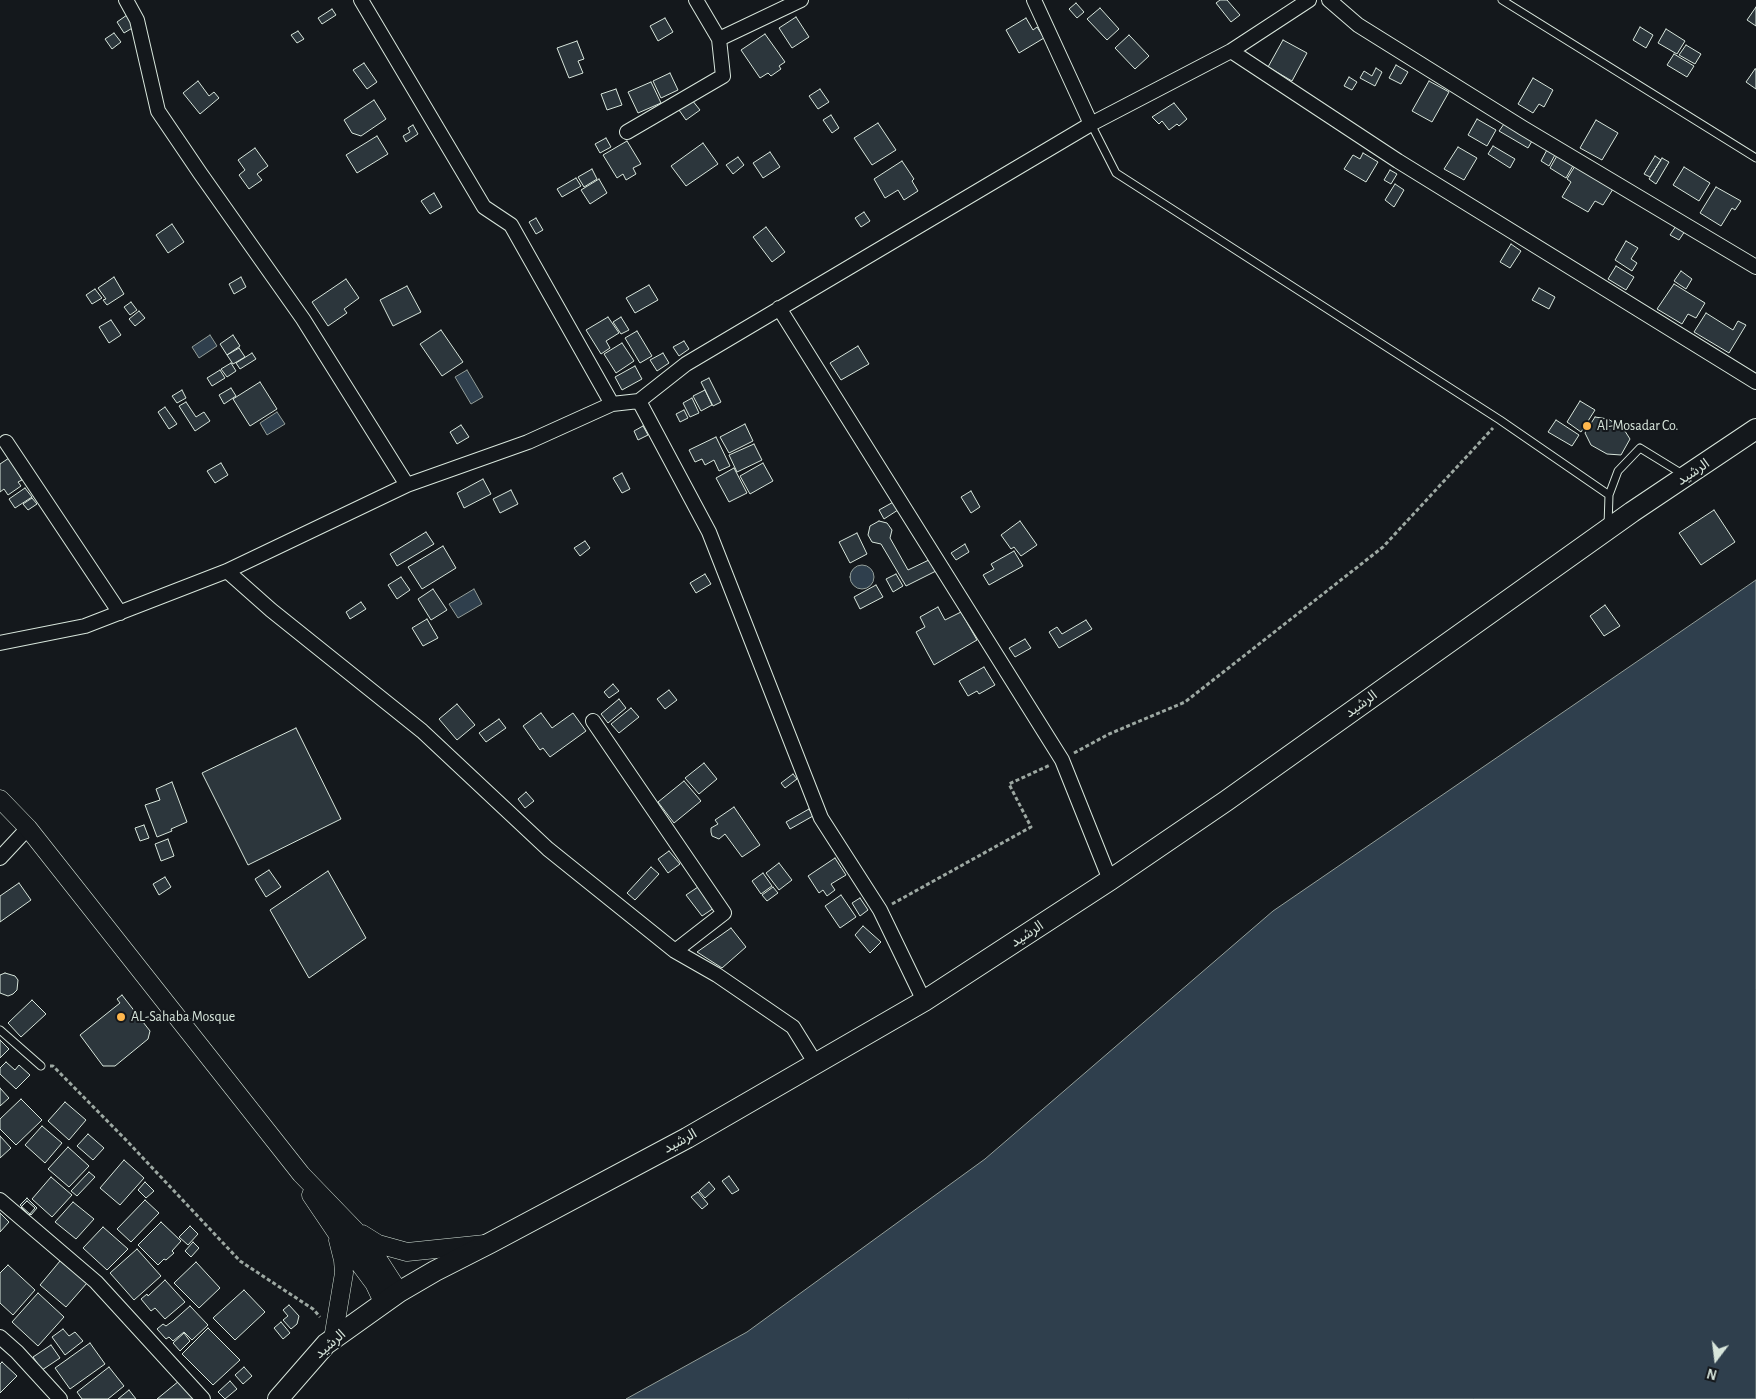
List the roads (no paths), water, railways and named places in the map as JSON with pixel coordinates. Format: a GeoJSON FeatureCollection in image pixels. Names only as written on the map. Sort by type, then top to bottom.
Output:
{"type":"FeatureCollection","features":[{"type":"Feature","properties":{"kind":"main road","name":"الرشيد"},"geometry":{"type":"LineString","coordinates":[[278,1399],[329,1341],[391,1297],[434,1271],[687,1138],[924,1001],[1110,880],[1226,801],[1608,529],[1756,430]]}},
{"type":"Feature","properties":{"kind":"street"},"geometry":{"type":"LineString","coordinates":[[126,0],[137,20],[158,111],[303,320],[407,485]]}},
{"type":"Feature","properties":{"kind":"street"},"geometry":{"type":"LineString","coordinates":[[361,0],[484,207],[511,225],[612,404]]}},
{"type":"Feature","properties":{"kind":"street"},"geometry":{"type":"LineString","coordinates":[[627,132],[724,76],[719,39],[696,0]]}},
{"type":"Feature","properties":{"kind":"street"},"geometry":{"type":"LineString","coordinates":[[719,39],[801,0]]}},
{"type":"Feature","properties":{"kind":"street"},"geometry":{"type":"LineString","coordinates":[[1034,0],[1091,124]]}},
{"type":"Feature","properties":{"kind":"street"},"geometry":{"type":"LineString","coordinates":[[0,643],[85,626],[120,613],[227,571],[407,485],[528,442],[612,404],[639,401],[686,364],[779,308],[1091,124],[1230,51],[1309,0]]}},
{"type":"Feature","properties":{"kind":"street"},"geometry":{"type":"LineString","coordinates":[[1329,0],[1358,25],[1523,128],[1756,267]]}},
{"type":"Feature","properties":{"kind":"street"},"geometry":{"type":"LineString","coordinates":[[1230,51],[1398,160],[1756,382]]}},
{"type":"Feature","properties":{"kind":"street"},"geometry":{"type":"LineString","coordinates":[[779,308],[1062,760],[1110,880]]}},
{"type":"Feature","properties":{"kind":"street"},"geometry":{"type":"LineString","coordinates":[[639,401],[709,532],[821,818],[880,910],[924,1001]]}},
{"type":"Feature","properties":{"kind":"street"},"geometry":{"type":"LineString","coordinates":[[6,442],[120,613]]}},
{"type":"Feature","properties":{"kind":"street"},"geometry":{"type":"LineString","coordinates":[[227,571],[271,610],[422,731],[548,849],[675,951],[717,975],[794,1027],[816,1064]]}},
{"type":"Feature","properties":{"kind":"street"},"geometry":{"type":"LineString","coordinates":[[593,722],[724,913],[675,951]]}},
{"type":"Feature","properties":{"kind":"street"},"geometry":{"type":"LineString","coordinates":[[0,799],[28,828],[301,1174],[355,1230],[379,1261],[391,1297]]}},
{"type":"Feature","properties":{"kind":"street"},"geometry":{"type":"LineString","coordinates":[[0,858],[28,828]]}},
{"type":"Feature","properties":{"kind":"street"},"geometry":{"type":"LineString","coordinates":[[301,1174],[312,1199],[336,1232],[374,1283],[391,1297]]}},
{"type":"Feature","properties":{"kind":"street"},"geometry":{"type":"LineString","coordinates":[[0,1200],[96,1282],[203,1399]]}},
{"type":"Feature","properties":{"kind":"street"},"geometry":{"type":"LineString","coordinates":[[355,1230],[378,1244],[407,1252],[490,1243]]}},
{"type":"Feature","properties":{"kind":"street"},"geometry":{"type":"LineString","coordinates":[[329,1341],[344,1273],[343,1260],[336,1232]]}},
{"type":"Feature","properties":{"kind":"street"},"geometry":{"type":"LineString","coordinates":[[0,1337],[17,1352],[60,1399]]}},
{"type":"Feature","properties":{"kind":"lane"},"geometry":{"type":"LineString","coordinates":[[1502,0],[1756,158]]}},
{"type":"Feature","properties":{"kind":"lane"},"geometry":{"type":"LineString","coordinates":[[1091,124],[1116,174],[1500,420],[1609,495]]}},
{"type":"Feature","properties":{"kind":"lane"},"geometry":{"type":"LineString","coordinates":[[1608,529],[1609,495],[1618,471],[1640,448],[1686,476]]}},
{"type":"Feature","properties":{"kind":"lane"},"geometry":{"type":"LineString","coordinates":[[0,1030],[41,1066]]}},
{"type":"Feature","properties":{"kind":"water"},"geometry":{"type":"Polygon","coordinates":[[[210,335],[217,346],[199,358],[192,347],[210,335]]]}},
{"type":"Feature","properties":{"kind":"water"},"geometry":{"type":"Polygon","coordinates":[[[467,370],[483,397],[471,404],[455,377],[467,370]]]}},
{"type":"Feature","properties":{"kind":"water"},"geometry":{"type":"Polygon","coordinates":[[[277,412],[285,424],[267,435],[260,423],[277,412]]]}},
{"type":"Feature","properties":{"kind":"water"},"geometry":{"type":"Polygon","coordinates":[[[862,565],[871,568],[874,577],[871,586],[862,589],[853,586],[850,577],[853,568],[862,565]]]}},
{"type":"Feature","properties":{"kind":"water"},"geometry":{"type":"Polygon","coordinates":[[[1756,580],[1756,1399],[626,1399],[747,1332],[985,1159],[1273,911],[1756,580]]]}},
{"type":"Feature","properties":{"kind":"water"},"geometry":{"type":"Polygon","coordinates":[[[474,589],[482,604],[458,618],[449,604],[474,589]]]}},
{"type":"Feature","properties":{"kind":"place","name":"Al-Mosadar Co."},"geometry":{"type":"Point","coordinates":[1587,426]}},
{"type":"Feature","properties":{"kind":"place","name":"AL-Sahaba Mosque"},"geometry":{"type":"Point","coordinates":[121,1017]}}]}
